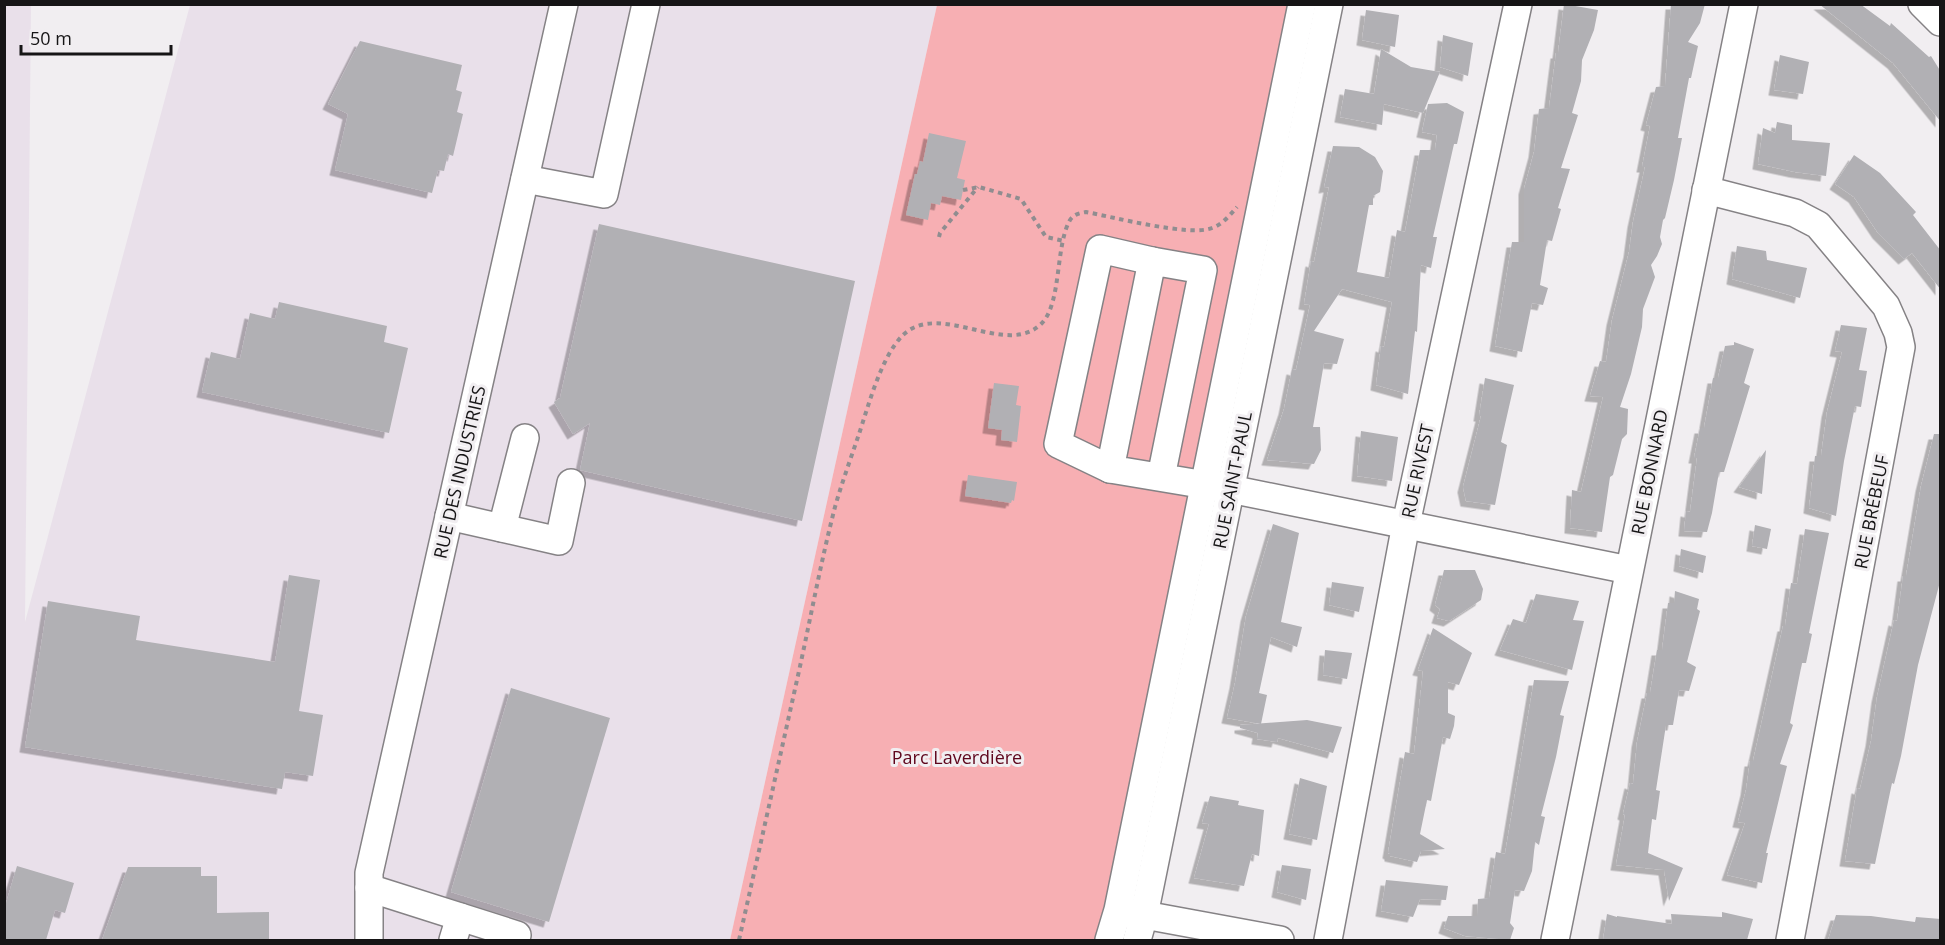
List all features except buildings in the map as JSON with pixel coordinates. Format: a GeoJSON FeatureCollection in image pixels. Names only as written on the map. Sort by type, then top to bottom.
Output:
{"type":"FeatureCollection","features":[{"type":"Feature","properties":{"kind":"street","name":"RUE DES INDUSTRIES"},"geometry":{"type":"LineString","coordinates":[[369,940],[369,873],[564,4]]}},
{"type":"Feature","properties":{"kind":"street"},"geometry":{"type":"LineString","coordinates":[[525,179],[604,194],[646,4]]}},
{"type":"Feature","properties":{"kind":"street","name":"RUE SAINT-PAUL"},"geometry":{"type":"LineString","coordinates":[[1302,4],[1305,59]]}},
{"type":"Feature","properties":{"kind":"street","name":"RUE SAINT-PAUL"},"geometry":{"type":"LineString","coordinates":[[1109,940],[1118,910],[1144,779],[1187,635],[1217,487],[1247,317],[1279,185],[1305,59],[1329,4]]}},
{"type":"Feature","properties":{"kind":"street","name":"RUE RIVEST"},"geometry":{"type":"LineString","coordinates":[[1328,940],[1406,524],[1518,4]]}},
{"type":"Feature","properties":{"kind":"street","name":"RUE BONNARD"},"geometry":{"type":"LineString","coordinates":[[1555,940],[1744,4]]}},
{"type":"Feature","properties":{"kind":"street"},"geometry":{"type":"LineString","coordinates":[[1922,4],[1941,22]]}},
{"type":"Feature","properties":{"kind":"street","name":"RUE BRÉBEUF"},"geometry":{"type":"LineString","coordinates":[[1706,190],[1795,213],[1818,225],[1886,306],[1902,347],[1790,940]]}},
{"type":"Feature","properties":{"kind":"street"},"geometry":{"type":"LineString","coordinates":[[1161,477],[1203,270],[1101,249],[1058,444],[1110,469],[1217,487],[1629,570]]}},
{"type":"Feature","properties":{"kind":"street"},"geometry":{"type":"LineString","coordinates":[[1110,469],[1152,261]]}},
{"type":"Feature","properties":{"kind":"street"},"geometry":{"type":"LineString","coordinates":[[1197,299],[1247,317]]}},
{"type":"Feature","properties":{"kind":"street"},"geometry":{"type":"LineString","coordinates":[[502,528],[525,438]]}},
{"type":"Feature","properties":{"kind":"street"},"geometry":{"type":"LineString","coordinates":[[449,516],[559,541],[572,483]]}},
{"type":"Feature","properties":{"kind":"street","name":"RUE SAINT-PAUL"},"geometry":{"type":"LineString","coordinates":[[1140,928],[1171,783],[1187,635]]}},
{"type":"Feature","properties":{"kind":"street"},"geometry":{"type":"LineString","coordinates":[[1144,779],[1171,783]]}},
{"type":"Feature","properties":{"kind":"street"},"geometry":{"type":"LineString","coordinates":[[369,888],[456,929],[517,935],[515,940]]}},
{"type":"Feature","properties":{"kind":"street"},"geometry":{"type":"LineString","coordinates":[[1118,910],[1140,928],[1280,940]]}},
{"type":"Feature","properties":{"kind":"path"},"geometry":{"type":"LineString","coordinates":[[939,237],[979,187]]}},
{"type":"Feature","properties":{"kind":"path"},"geometry":{"type":"LineString","coordinates":[[963,190],[979,187],[1021,199],[1046,237],[1064,241]]}},
{"type":"Feature","properties":{"kind":"path"},"geometry":{"type":"LineString","coordinates":[[739,940],[836,505],[879,372],[902,336],[913,327],[929,324],[957,326],[1014,336],[1036,329],[1046,320],[1051,305],[1070,220],[1082,212],[1202,231],[1214,228],[1226,220],[1238,206]]}},
{"type":"Feature","properties":{"kind":"shaded area"},"geometry":{"type":"Polygon","coordinates":[[[5,5],[31,5],[25,622],[190,5],[937,5],[730,940],[5,940],[5,5]]]}},
{"type":"Feature","properties":{"kind":"green space","name":"Parc Laverdière"},"geometry":{"type":"Polygon","coordinates":[[[937,5],[1296,5],[1101,940],[730,940],[937,5]]]}}]}
